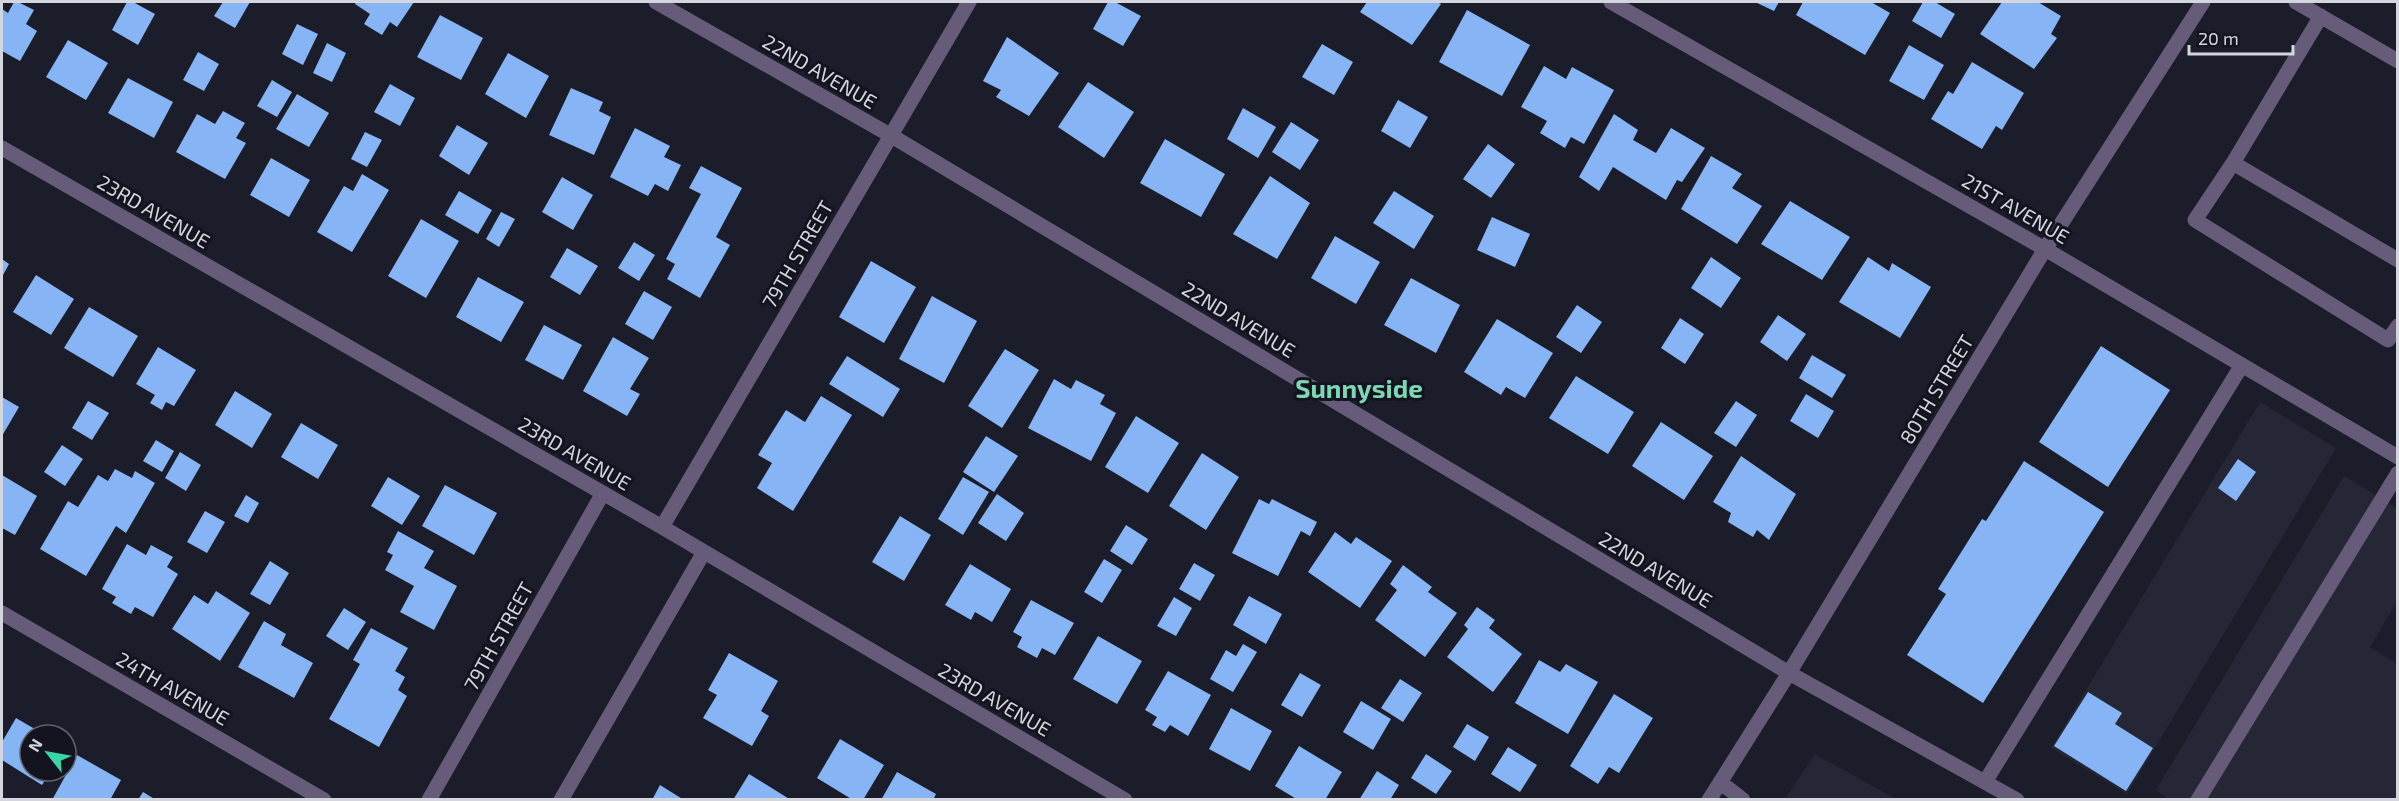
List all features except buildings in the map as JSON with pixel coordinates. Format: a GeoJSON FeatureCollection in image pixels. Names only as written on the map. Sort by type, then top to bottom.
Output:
{"type":"FeatureCollection","features":[{"type":"Feature","properties":{"kind":"street","name":"22ND AVENUE"},"geometry":{"type":"LineString","coordinates":[[656,2],[890,135],[1789,673],[2017,800]]}},
{"type":"Feature","properties":{"kind":"street","name":"79TH STREET"},"geometry":{"type":"LineString","coordinates":[[662,527],[969,2]]}},
{"type":"Feature","properties":{"kind":"street","name":"21ST AVENUE"},"geometry":{"type":"LineString","coordinates":[[1611,2],[2045,249],[2397,457]]}},
{"type":"Feature","properties":{"kind":"street","name":"80TH STREET"},"geometry":{"type":"LineString","coordinates":[[1709,800],[1789,673],[2045,249],[2203,2]]}},
{"type":"Feature","properties":{"kind":"street"},"geometry":{"type":"LineString","coordinates":[[2296,2],[2397,61]]}},
{"type":"Feature","properties":{"kind":"street"},"geometry":{"type":"LineString","coordinates":[[2321,16],[2233,162],[2195,220],[2388,340],[2397,326]]}},
{"type":"Feature","properties":{"kind":"street","name":"23RD AVENUE"},"geometry":{"type":"LineString","coordinates":[[2,148],[662,527],[1125,800]]}},
{"type":"Feature","properties":{"kind":"street"},"geometry":{"type":"LineString","coordinates":[[2233,162],[2397,260]]}},
{"type":"Feature","properties":{"kind":"street"},"geometry":{"type":"LineString","coordinates":[[1985,782],[2242,365]]}},
{"type":"Feature","properties":{"kind":"street"},"geometry":{"type":"LineString","coordinates":[[2198,800],[2397,473]]}},
{"type":"Feature","properties":{"kind":"street","name":"79TH STREET"},"geometry":{"type":"LineString","coordinates":[[429,800],[603,493]]}},
{"type":"Feature","properties":{"kind":"street"},"geometry":{"type":"LineString","coordinates":[[561,800],[704,552]]}},
{"type":"Feature","properties":{"kind":"street","name":"24TH AVENUE"},"geometry":{"type":"LineString","coordinates":[[2,613],[324,800]]}},
{"type":"Feature","properties":{"kind":"street"},"geometry":{"type":"LineString","coordinates":[[1720,782],[1743,800]]}},
{"type":"Feature","properties":{"kind":"shaded area"},"geometry":{"type":"Polygon","coordinates":[[[2260,402],[2336,448],[2127,794],[2051,748],[2260,402]]]}},
{"type":"Feature","properties":{"kind":"shaded area"},"geometry":{"type":"Polygon","coordinates":[[[2344,476],[2397,508],[2397,602],[2370,647],[2397,664],[2397,799],[2171,800],[2156,790],[2344,476]]]}},
{"type":"Feature","properties":{"kind":"shaded area"},"geometry":{"type":"Polygon","coordinates":[[[1815,754],[1896,799],[1785,799],[1815,754]]]}},
{"type":"Feature","properties":{"kind":"district","name":"Sunnyside"},"geometry":{"type":"Point","coordinates":[1359,387]}}]}
